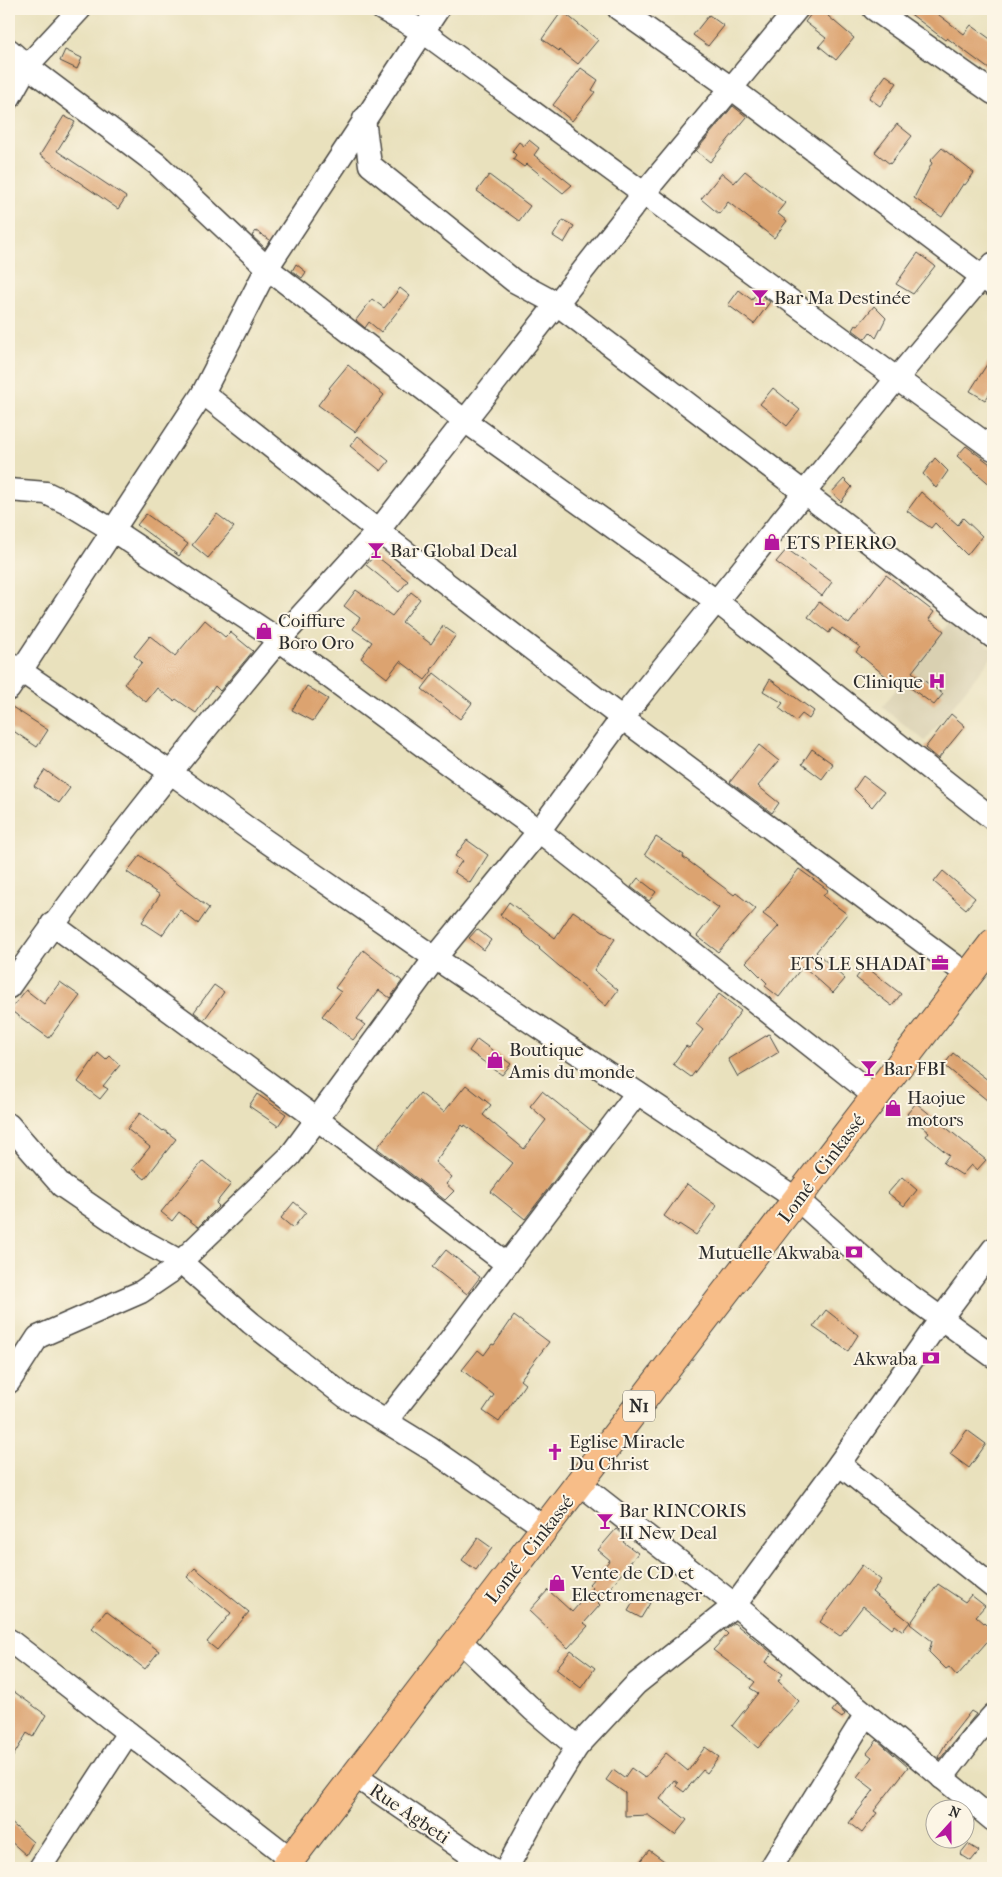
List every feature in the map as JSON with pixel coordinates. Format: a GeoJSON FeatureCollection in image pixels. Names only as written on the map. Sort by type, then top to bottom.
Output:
{"type":"FeatureCollection","features":[{"type":"Feature","properties":{"kind":"highway","name":"Lomé - Cinkassé"},"geometry":{"type":"LineString","coordinates":[[287,1864],[993,944]]}},
{"type":"Feature","properties":{"kind":"street"},"geometry":{"type":"LineString","coordinates":[[9,98],[27,66],[80,9]]}},
{"type":"Feature","properties":{"kind":"street"},"geometry":{"type":"LineString","coordinates":[[382,9],[422,31],[993,450]]}},
{"type":"Feature","properties":{"kind":"street"},"geometry":{"type":"LineString","coordinates":[[438,9],[267,268],[203,392],[114,530],[13,675],[170,772],[250,830],[435,958],[798,1200],[888,1280],[993,1356]]}},
{"type":"Feature","properties":{"kind":"street"},"geometry":{"type":"LineString","coordinates":[[9,1382],[38,1337],[141,1292],[169,1273],[290,1156],[435,958],[539,830],[622,718],[897,378],[990,276],[619,9]]}},
{"type":"Feature","properties":{"kind":"street"},"geometry":{"type":"LineString","coordinates":[[9,987],[52,924],[170,772],[279,640],[378,531],[644,193],[798,9]]}},
{"type":"Feature","properties":{"kind":"street"},"geometry":{"type":"LineString","coordinates":[[874,9],[993,93]]}},
{"type":"Feature","properties":{"kind":"street"},"geometry":{"type":"LineString","coordinates":[[9,50],[27,66],[157,164],[267,268],[465,421],[716,601],[993,819]]}},
{"type":"Feature","properties":{"kind":"street"},"geometry":{"type":"LineString","coordinates":[[364,119],[370,165]]}},
{"type":"Feature","properties":{"kind":"street"},"geometry":{"type":"LineString","coordinates":[[332,168],[370,165],[514,281],[557,304],[993,637]]}},
{"type":"Feature","properties":{"kind":"street"},"geometry":{"type":"LineString","coordinates":[[203,392],[378,531],[622,718],[969,976]]}},
{"type":"Feature","properties":{"kind":"street"},"geometry":{"type":"LineString","coordinates":[[9,490],[46,493],[71,505],[114,530],[279,640],[539,830],[876,1097]]}},
{"type":"Feature","properties":{"kind":"street"},"geometry":{"type":"LineString","coordinates":[[52,924],[317,1119],[507,1264]]}},
{"type":"Feature","properties":{"kind":"street"},"geometry":{"type":"LineString","coordinates":[[386,1421],[437,1357],[637,1093]]}},
{"type":"Feature","properties":{"kind":"street"},"geometry":{"type":"LineString","coordinates":[[9,1125],[62,1186],[140,1240],[181,1262],[251,1323],[346,1397],[430,1449],[545,1528]]}},
{"type":"Feature","properties":{"kind":"street"},"geometry":{"type":"LineString","coordinates":[[507,1868],[541,1805],[577,1747],[636,1684],[735,1605],[839,1464],[993,1248]]}},
{"type":"Feature","properties":{"kind":"street"},"geometry":{"type":"LineString","coordinates":[[839,1464],[993,1587]]}},
{"type":"Feature","properties":{"kind":"street"},"geometry":{"type":"LineString","coordinates":[[580,1484],[735,1605],[993,1820]]}},
{"type":"Feature","properties":{"kind":"street"},"geometry":{"type":"LineString","coordinates":[[9,1640],[128,1733],[287,1864]]}},
{"type":"Feature","properties":{"kind":"street"},"geometry":{"type":"LineString","coordinates":[[459,1640],[533,1710],[577,1747]]}},
{"type":"Feature","properties":{"kind":"street"},"geometry":{"type":"LineString","coordinates":[[771,1868],[866,1714]]}},
{"type":"Feature","properties":{"kind":"street"},"geometry":{"type":"LineString","coordinates":[[942,1778],[993,1715]]}},
{"type":"Feature","properties":{"kind":"street"},"geometry":{"type":"LineString","coordinates":[[40,1868],[128,1733]]}},
{"type":"Feature","properties":{"kind":"street","name":"Rue Agbeti"},"geometry":{"type":"LineString","coordinates":[[355,1776],[490,1868]]}},
{"type":"Feature","properties":{"kind":"shaded area","name":"Clinique"},"geometry":{"type":"Polygon","coordinates":[[[953,618],[993,650],[993,655],[925,741],[882,707],[953,618]]]}},
{"type":"Feature","properties":{"kind":"building"},"geometry":{"type":"Polygon","coordinates":[[[815,9],[834,9],[828,16],[854,38],[836,60],[819,46],[826,38],[805,22],[815,9]]]}},
{"type":"Feature","properties":{"kind":"building"},"geometry":{"type":"Polygon","coordinates":[[[904,9],[931,9],[964,34],[971,25],[993,41],[993,72],[947,38],[945,40],[904,9]]]}},
{"type":"Feature","properties":{"kind":"building"},"geometry":{"type":"Polygon","coordinates":[[[562,11],[598,40],[578,64],[542,39],[562,11]]]}},
{"type":"Feature","properties":{"kind":"building"},"geometry":{"type":"Polygon","coordinates":[[[709,15],[724,26],[708,46],[693,35],[709,15]]]}},
{"type":"Feature","properties":{"kind":"building"},"geometry":{"type":"Polygon","coordinates":[[[65,50],[82,58],[77,69],[60,61],[65,50]]]}},
{"type":"Feature","properties":{"kind":"building"},"geometry":{"type":"Polygon","coordinates":[[[581,68],[598,80],[592,90],[595,92],[572,121],[553,105],[581,68]]]}},
{"type":"Feature","properties":{"kind":"building"},"geometry":{"type":"Polygon","coordinates":[[[886,75],[897,83],[880,106],[869,98],[886,75]]]}},
{"type":"Feature","properties":{"kind":"building"},"geometry":{"type":"Polygon","coordinates":[[[733,106],[747,117],[710,162],[696,151],[733,106]]]}},
{"type":"Feature","properties":{"kind":"building"},"geometry":{"type":"Polygon","coordinates":[[[64,116],[75,122],[57,151],[126,197],[118,209],[40,155],[64,116]]]}},
{"type":"Feature","properties":{"kind":"building"},"geometry":{"type":"Polygon","coordinates":[[[897,124],[912,136],[890,164],[875,152],[897,124]]]}},
{"type":"Feature","properties":{"kind":"building"},"geometry":{"type":"Polygon","coordinates":[[[529,140],[539,148],[534,155],[572,185],[563,193],[527,164],[524,167],[513,159],[516,155],[512,151],[519,142],[524,146],[529,140]]]}},
{"type":"Feature","properties":{"kind":"building"},"geometry":{"type":"Polygon","coordinates":[[[942,148],[974,173],[965,185],[963,184],[942,217],[914,198],[932,163],[930,161],[942,148]]]}},
{"type":"Feature","properties":{"kind":"building"},"geometry":{"type":"Polygon","coordinates":[[[745,171],[785,203],[777,213],[787,221],[774,238],[728,202],[719,214],[701,199],[722,173],[734,183],[745,171]]]}},
{"type":"Feature","properties":{"kind":"building"},"geometry":{"type":"Polygon","coordinates":[[[489,175],[530,206],[519,221],[477,191],[489,175]]]}},
{"type":"Feature","properties":{"kind":"building"},"geometry":{"type":"Polygon","coordinates":[[[563,220],[574,226],[564,243],[553,236],[563,220]]]}},
{"type":"Feature","properties":{"kind":"building"},"geometry":{"type":"Polygon","coordinates":[[[256,231],[270,240],[265,248],[252,236],[256,231]]]}},
{"type":"Feature","properties":{"kind":"building"},"geometry":{"type":"Polygon","coordinates":[[[918,253],[935,266],[913,294],[896,284],[918,253]]]}},
{"type":"Feature","properties":{"kind":"building"},"geometry":{"type":"Polygon","coordinates":[[[296,264],[306,272],[302,278],[292,271],[296,264]]]}},
{"type":"Feature","properties":{"kind":"building"},"geometry":{"type":"Polygon","coordinates":[[[400,288],[410,296],[381,332],[369,322],[365,328],[356,320],[372,299],[384,308],[400,288]]]}},
{"type":"Feature","properties":{"kind":"building"},"geometry":{"type":"Polygon","coordinates":[[[739,290],[752,300],[757,292],[770,302],[754,324],[728,305],[739,290]]]}},
{"type":"Feature","properties":{"kind":"building"},"geometry":{"type":"Polygon","coordinates":[[[874,306],[886,318],[876,338],[870,332],[865,339],[853,330],[874,306]]]}},
{"type":"Feature","properties":{"kind":"building"},"geometry":{"type":"Polygon","coordinates":[[[993,355],[993,390],[985,400],[970,391],[993,355]]]}},
{"type":"Feature","properties":{"kind":"building"},"geometry":{"type":"Polygon","coordinates":[[[348,365],[384,395],[355,432],[318,405],[348,365]]]}},
{"type":"Feature","properties":{"kind":"building"},"geometry":{"type":"Polygon","coordinates":[[[773,388],[800,410],[787,426],[760,404],[773,388]]]}},
{"type":"Feature","properties":{"kind":"building"},"geometry":{"type":"Polygon","coordinates":[[[358,436],[389,461],[381,471],[350,446],[358,436]]]}},
{"type":"Feature","properties":{"kind":"building"},"geometry":{"type":"Polygon","coordinates":[[[966,446],[993,466],[993,487],[957,456],[966,446]]]}},
{"type":"Feature","properties":{"kind":"building"},"geometry":{"type":"Polygon","coordinates":[[[935,458],[948,471],[936,488],[923,474],[935,458]]]}},
{"type":"Feature","properties":{"kind":"building"},"geometry":{"type":"Polygon","coordinates":[[[844,479],[852,487],[841,502],[832,492],[844,479]]]}},
{"type":"Feature","properties":{"kind":"building"},"geometry":{"type":"Polygon","coordinates":[[[921,492],[958,525],[963,518],[982,536],[967,555],[935,523],[931,528],[907,511],[921,492]]]}},
{"type":"Feature","properties":{"kind":"building"},"geometry":{"type":"Polygon","coordinates":[[[146,514],[188,544],[179,556],[137,525],[146,514]]]}},
{"type":"Feature","properties":{"kind":"building"},"geometry":{"type":"Polygon","coordinates":[[[217,514],[234,527],[208,558],[192,545],[217,514]]]}},
{"type":"Feature","properties":{"kind":"building"},"geometry":{"type":"Polygon","coordinates":[[[787,549],[832,582],[822,596],[776,562],[787,549]]]}},
{"type":"Feature","properties":{"kind":"building"},"geometry":{"type":"Polygon","coordinates":[[[375,555],[408,581],[399,592],[366,565],[375,555]]]}},
{"type":"Feature","properties":{"kind":"building"},"geometry":{"type":"Polygon","coordinates":[[[886,575],[934,612],[929,619],[944,631],[912,672],[943,694],[934,705],[901,681],[898,686],[856,652],[860,647],[832,628],[829,633],[808,617],[819,602],[849,624],[886,575]]]}},
{"type":"Feature","properties":{"kind":"building"},"geometry":{"type":"Polygon","coordinates":[[[356,590],[392,616],[411,592],[420,599],[402,622],[431,644],[443,626],[456,635],[425,680],[400,661],[387,678],[361,658],[372,642],[353,629],[360,618],[344,606],[356,590]]]}},
{"type":"Feature","properties":{"kind":"building"},"geometry":{"type":"Polygon","coordinates":[[[205,620],[225,637],[230,632],[253,651],[220,691],[215,686],[196,713],[176,699],[174,701],[157,688],[146,702],[124,684],[142,662],[134,656],[150,636],[175,656],[205,620]]]}},
{"type":"Feature","properties":{"kind":"building"},"geometry":{"type":"Polygon","coordinates":[[[434,673],[472,703],[460,719],[422,689],[434,673]]]}},
{"type":"Feature","properties":{"kind":"building"},"geometry":{"type":"Polygon","coordinates":[[[770,679],[814,711],[809,719],[802,714],[796,721],[779,708],[783,703],[763,691],[770,679]]]}},
{"type":"Feature","properties":{"kind":"building"},"geometry":{"type":"Polygon","coordinates":[[[307,686],[328,699],[313,721],[292,710],[307,686]]]}},
{"type":"Feature","properties":{"kind":"building"},"geometry":{"type":"Polygon","coordinates":[[[9,705],[48,730],[37,747],[9,728],[9,705]]]}},
{"type":"Feature","properties":{"kind":"building"},"geometry":{"type":"Polygon","coordinates":[[[951,714],[965,726],[938,759],[925,748],[951,714]]]}},
{"type":"Feature","properties":{"kind":"building"},"geometry":{"type":"Polygon","coordinates":[[[759,745],[779,761],[758,786],[779,803],[772,813],[730,782],[759,745]]]}},
{"type":"Feature","properties":{"kind":"building"},"geometry":{"type":"Polygon","coordinates":[[[812,749],[833,764],[822,779],[802,764],[812,749]]]}},
{"type":"Feature","properties":{"kind":"building"},"geometry":{"type":"Polygon","coordinates":[[[45,770],[70,788],[59,803],[34,786],[45,770]]]}},
{"type":"Feature","properties":{"kind":"building"},"geometry":{"type":"Polygon","coordinates":[[[863,776],[884,792],[872,807],[854,789],[863,776]]]}},
{"type":"Feature","properties":{"kind":"building"},"geometry":{"type":"Polygon","coordinates":[[[656,837],[684,855],[683,857],[756,909],[718,952],[697,936],[719,908],[645,854],[656,837]]]}},
{"type":"Feature","properties":{"kind":"building"},"geometry":{"type":"Polygon","coordinates":[[[467,840],[488,855],[470,883],[454,872],[462,861],[455,856],[467,840]]]}},
{"type":"Feature","properties":{"kind":"building"},"geometry":{"type":"Polygon","coordinates":[[[140,855],[209,908],[198,924],[180,910],[162,935],[142,922],[160,895],[127,872],[140,855]]]}},
{"type":"Feature","properties":{"kind":"building"},"geometry":{"type":"Polygon","coordinates":[[[799,869],[828,890],[823,896],[847,914],[816,952],[845,979],[833,993],[803,966],[779,997],[765,986],[767,983],[746,962],[779,926],[763,914],[799,869]]]}},
{"type":"Feature","properties":{"kind":"building"},"geometry":{"type":"Polygon","coordinates":[[[943,871],[975,898],[966,909],[934,882],[943,871]]]}},
{"type":"Feature","properties":{"kind":"building"},"geometry":{"type":"Polygon","coordinates":[[[638,878],[656,892],[649,901],[631,887],[638,878]]]}},
{"type":"Feature","properties":{"kind":"building"},"geometry":{"type":"Polygon","coordinates":[[[509,902],[555,938],[573,911],[615,939],[594,970],[618,990],[606,1006],[539,949],[523,932],[500,915],[509,902]]]}},
{"type":"Feature","properties":{"kind":"building"},"geometry":{"type":"Polygon","coordinates":[[[477,929],[491,940],[484,950],[469,938],[477,929]]]}},
{"type":"Feature","properties":{"kind":"building"},"geometry":{"type":"Polygon","coordinates":[[[363,950],[402,981],[390,998],[379,990],[357,1019],[365,1025],[353,1040],[322,1016],[341,992],[335,988],[363,950]]]}},
{"type":"Feature","properties":{"kind":"building"},"geometry":{"type":"Polygon","coordinates":[[[865,966],[901,994],[892,1006],[856,978],[865,966]]]}},
{"type":"Feature","properties":{"kind":"building"},"geometry":{"type":"Polygon","coordinates":[[[60,982],[80,996],[49,1038],[10,1010],[26,990],[44,1004],[60,982]]]}},
{"type":"Feature","properties":{"kind":"building"},"geometry":{"type":"Polygon","coordinates":[[[214,985],[224,992],[204,1020],[194,1012],[214,985]]]}},
{"type":"Feature","properties":{"kind":"building"},"geometry":{"type":"Polygon","coordinates":[[[719,994],[741,1011],[691,1077],[673,1064],[686,1046],[689,1048],[703,1030],[696,1024],[719,994]]]}},
{"type":"Feature","properties":{"kind":"building"},"geometry":{"type":"Polygon","coordinates":[[[769,1034],[779,1052],[738,1077],[728,1059],[769,1034]]]}},
{"type":"Feature","properties":{"kind":"building"},"geometry":{"type":"Polygon","coordinates":[[[477,1039],[511,1064],[502,1075],[469,1051],[477,1039]]]}},
{"type":"Feature","properties":{"kind":"building"},"geometry":{"type":"Polygon","coordinates":[[[98,1053],[106,1060],[110,1056],[120,1065],[103,1086],[108,1089],[100,1099],[78,1082],[98,1053]]]}},
{"type":"Feature","properties":{"kind":"building"},"geometry":{"type":"Polygon","coordinates":[[[953,1053],[993,1084],[993,1105],[944,1065],[953,1053]]]}},
{"type":"Feature","properties":{"kind":"building"},"geometry":{"type":"Polygon","coordinates":[[[466,1085],[491,1105],[483,1115],[524,1149],[546,1120],[530,1106],[542,1091],[592,1131],[525,1219],[491,1192],[513,1163],[465,1125],[464,1127],[462,1125],[435,1162],[452,1177],[446,1184],[454,1191],[445,1200],[377,1148],[420,1093],[444,1112],[466,1085]]]}},
{"type":"Feature","properties":{"kind":"building"},"geometry":{"type":"Polygon","coordinates":[[[257,1094],[286,1114],[278,1126],[249,1106],[257,1094]]]}},
{"type":"Feature","properties":{"kind":"building"},"geometry":{"type":"Polygon","coordinates":[[[916,1103],[986,1160],[977,1170],[971,1165],[962,1175],[943,1163],[949,1155],[926,1136],[929,1132],[907,1114],[916,1103]]]}},
{"type":"Feature","properties":{"kind":"building"},"geometry":{"type":"Polygon","coordinates":[[[140,1113],[176,1139],[145,1179],[132,1169],[150,1147],[127,1129],[140,1113]]]}},
{"type":"Feature","properties":{"kind":"building"},"geometry":{"type":"Polygon","coordinates":[[[203,1161],[231,1184],[216,1203],[219,1206],[198,1227],[179,1212],[172,1221],[161,1212],[203,1161]]]}},
{"type":"Feature","properties":{"kind":"building"},"geometry":{"type":"Polygon","coordinates":[[[902,1177],[917,1190],[904,1206],[888,1193],[902,1177]]]}},
{"type":"Feature","properties":{"kind":"building"},"geometry":{"type":"Polygon","coordinates":[[[687,1184],[717,1206],[696,1235],[664,1216],[687,1184]]]}},
{"type":"Feature","properties":{"kind":"building"},"geometry":{"type":"Polygon","coordinates":[[[294,1202],[306,1212],[293,1228],[281,1218],[294,1202]]]}},
{"type":"Feature","properties":{"kind":"building"},"geometry":{"type":"Polygon","coordinates":[[[446,1250],[480,1277],[467,1294],[432,1267],[446,1250]]]}},
{"type":"Feature","properties":{"kind":"building"},"geometry":{"type":"Polygon","coordinates":[[[826,1310],[858,1335],[848,1351],[813,1327],[826,1310]]]}},
{"type":"Feature","properties":{"kind":"building"},"geometry":{"type":"Polygon","coordinates":[[[514,1316],[549,1342],[520,1380],[525,1384],[499,1422],[483,1411],[494,1395],[462,1370],[478,1350],[484,1355],[492,1344],[494,1345],[514,1316]]]}},
{"type":"Feature","properties":{"kind":"building"},"geometry":{"type":"Polygon","coordinates":[[[967,1430],[986,1444],[969,1468],[950,1454],[967,1430]]]}},
{"type":"Feature","properties":{"kind":"building"},"geometry":{"type":"Polygon","coordinates":[[[616,1529],[627,1537],[623,1542],[638,1553],[598,1603],[600,1605],[584,1623],[588,1626],[568,1648],[529,1611],[548,1590],[572,1612],[593,1588],[589,1584],[610,1560],[598,1550],[616,1529]]]}},
{"type":"Feature","properties":{"kind":"building"},"geometry":{"type":"Polygon","coordinates":[[[478,1538],[492,1548],[476,1570],[462,1560],[478,1538]]]}},
{"type":"Feature","properties":{"kind":"building"},"geometry":{"type":"Polygon","coordinates":[[[862,1565],[881,1580],[872,1592],[910,1622],[903,1631],[895,1625],[892,1629],[863,1606],[840,1636],[820,1622],[862,1565]]]}},
{"type":"Feature","properties":{"kind":"building"},"geometry":{"type":"Polygon","coordinates":[[[195,1568],[249,1612],[217,1650],[207,1642],[231,1613],[187,1577],[195,1568]]]}},
{"type":"Feature","properties":{"kind":"building"},"geometry":{"type":"Polygon","coordinates":[[[938,1584],[965,1602],[971,1595],[985,1606],[976,1616],[993,1631],[993,1635],[957,1676],[949,1667],[946,1669],[929,1652],[932,1641],[910,1624],[938,1584]]]}},
{"type":"Feature","properties":{"kind":"building"},"geometry":{"type":"Polygon","coordinates":[[[637,1596],[650,1603],[641,1618],[628,1611],[637,1596]]]}},
{"type":"Feature","properties":{"kind":"building"},"geometry":{"type":"Polygon","coordinates":[[[106,1611],[159,1651],[145,1669],[92,1628],[106,1611]]]}},
{"type":"Feature","properties":{"kind":"building"},"geometry":{"type":"Polygon","coordinates":[[[734,1623],[772,1653],[766,1662],[783,1674],[778,1681],[799,1701],[758,1748],[732,1726],[758,1693],[750,1688],[755,1682],[713,1650],[728,1634],[724,1630],[734,1623]]]}},
{"type":"Feature","properties":{"kind":"building"},"geometry":{"type":"Polygon","coordinates":[[[571,1650],[595,1668],[581,1688],[556,1669],[571,1650]]]}},
{"type":"Feature","properties":{"kind":"building"},"geometry":{"type":"Polygon","coordinates":[[[9,1688],[46,1715],[33,1737],[27,1733],[9,1763],[9,1688]]]}},
{"type":"Feature","properties":{"kind":"building"},"geometry":{"type":"Polygon","coordinates":[[[836,1706],[845,1714],[842,1718],[832,1711],[836,1706]]]}},
{"type":"Feature","properties":{"kind":"building"},"geometry":{"type":"Polygon","coordinates":[[[971,1711],[976,1714],[940,1759],[938,1757],[946,1743],[971,1711]]]}},
{"type":"Feature","properties":{"kind":"building"},"geometry":{"type":"Polygon","coordinates":[[[877,1740],[908,1767],[874,1811],[877,1813],[862,1833],[849,1823],[874,1790],[857,1777],[872,1757],[867,1753],[877,1740]]]}},
{"type":"Feature","properties":{"kind":"building"},"geometry":{"type":"Polygon","coordinates":[[[705,1747],[719,1757],[707,1773],[703,1770],[684,1792],[676,1786],[678,1783],[674,1780],[660,1799],[687,1820],[675,1835],[648,1815],[625,1816],[625,1793],[606,1780],[613,1770],[624,1778],[631,1768],[645,1778],[666,1753],[688,1771],[705,1747]]]}},
{"type":"Feature","properties":{"kind":"building"},"geometry":{"type":"Polygon","coordinates":[[[9,1821],[33,1842],[26,1855],[9,1840],[9,1821]]]}},
{"type":"Feature","properties":{"kind":"building"},"geometry":{"type":"Polygon","coordinates":[[[974,1848],[979,1851],[971,1861],[960,1854],[963,1850],[974,1850],[974,1848]]]}},
{"type":"Feature","properties":{"kind":"building"},"geometry":{"type":"Polygon","coordinates":[[[649,1850],[674,1868],[635,1868],[649,1850]]]}},
{"type":"Feature","properties":{"kind":"place","name":"Bar Ma Destinée"},"geometry":{"type":"Point","coordinates":[760,297]}},
{"type":"Feature","properties":{"kind":"place","name":"ETS PIERRO"},"geometry":{"type":"Point","coordinates":[772,542]}},
{"type":"Feature","properties":{"kind":"place","name":"Bar Global Deal"},"geometry":{"type":"Point","coordinates":[376,550]}},
{"type":"Feature","properties":{"kind":"place","name":"Coiffure Boro Oro"},"geometry":{"type":"Point","coordinates":[264,631]}},
{"type":"Feature","properties":{"kind":"place","name":"Clinique"},"geometry":{"type":"Point","coordinates":[937,681]}},
{"type":"Feature","properties":{"kind":"place","name":"ETS LE SHADAI"},"geometry":{"type":"Point","coordinates":[940,963]}},
{"type":"Feature","properties":{"kind":"place","name":"Boutique Amis du monde"},"geometry":{"type":"Point","coordinates":[495,1060]}},
{"type":"Feature","properties":{"kind":"place","name":"Bar FBI"},"geometry":{"type":"Point","coordinates":[869,1068]}},
{"type":"Feature","properties":{"kind":"place","name":"Haojue motors"},"geometry":{"type":"Point","coordinates":[893,1108]}},
{"type":"Feature","properties":{"kind":"place","name":"Mutuelle Akwaba"},"geometry":{"type":"Point","coordinates":[854,1252]}},
{"type":"Feature","properties":{"kind":"place","name":"Akwaba"},"geometry":{"type":"Point","coordinates":[931,1358]}},
{"type":"Feature","properties":{"kind":"place","name":"Eglise Miracle Du Christ"},"geometry":{"type":"Point","coordinates":[555,1452]}},
{"type":"Feature","properties":{"kind":"place","name":"Bar RINCORIS II New Deal"},"geometry":{"type":"Point","coordinates":[605,1521]}},
{"type":"Feature","properties":{"kind":"place","name":"Vente de CD et Electromenager"},"geometry":{"type":"Point","coordinates":[557,1583]}}]}
